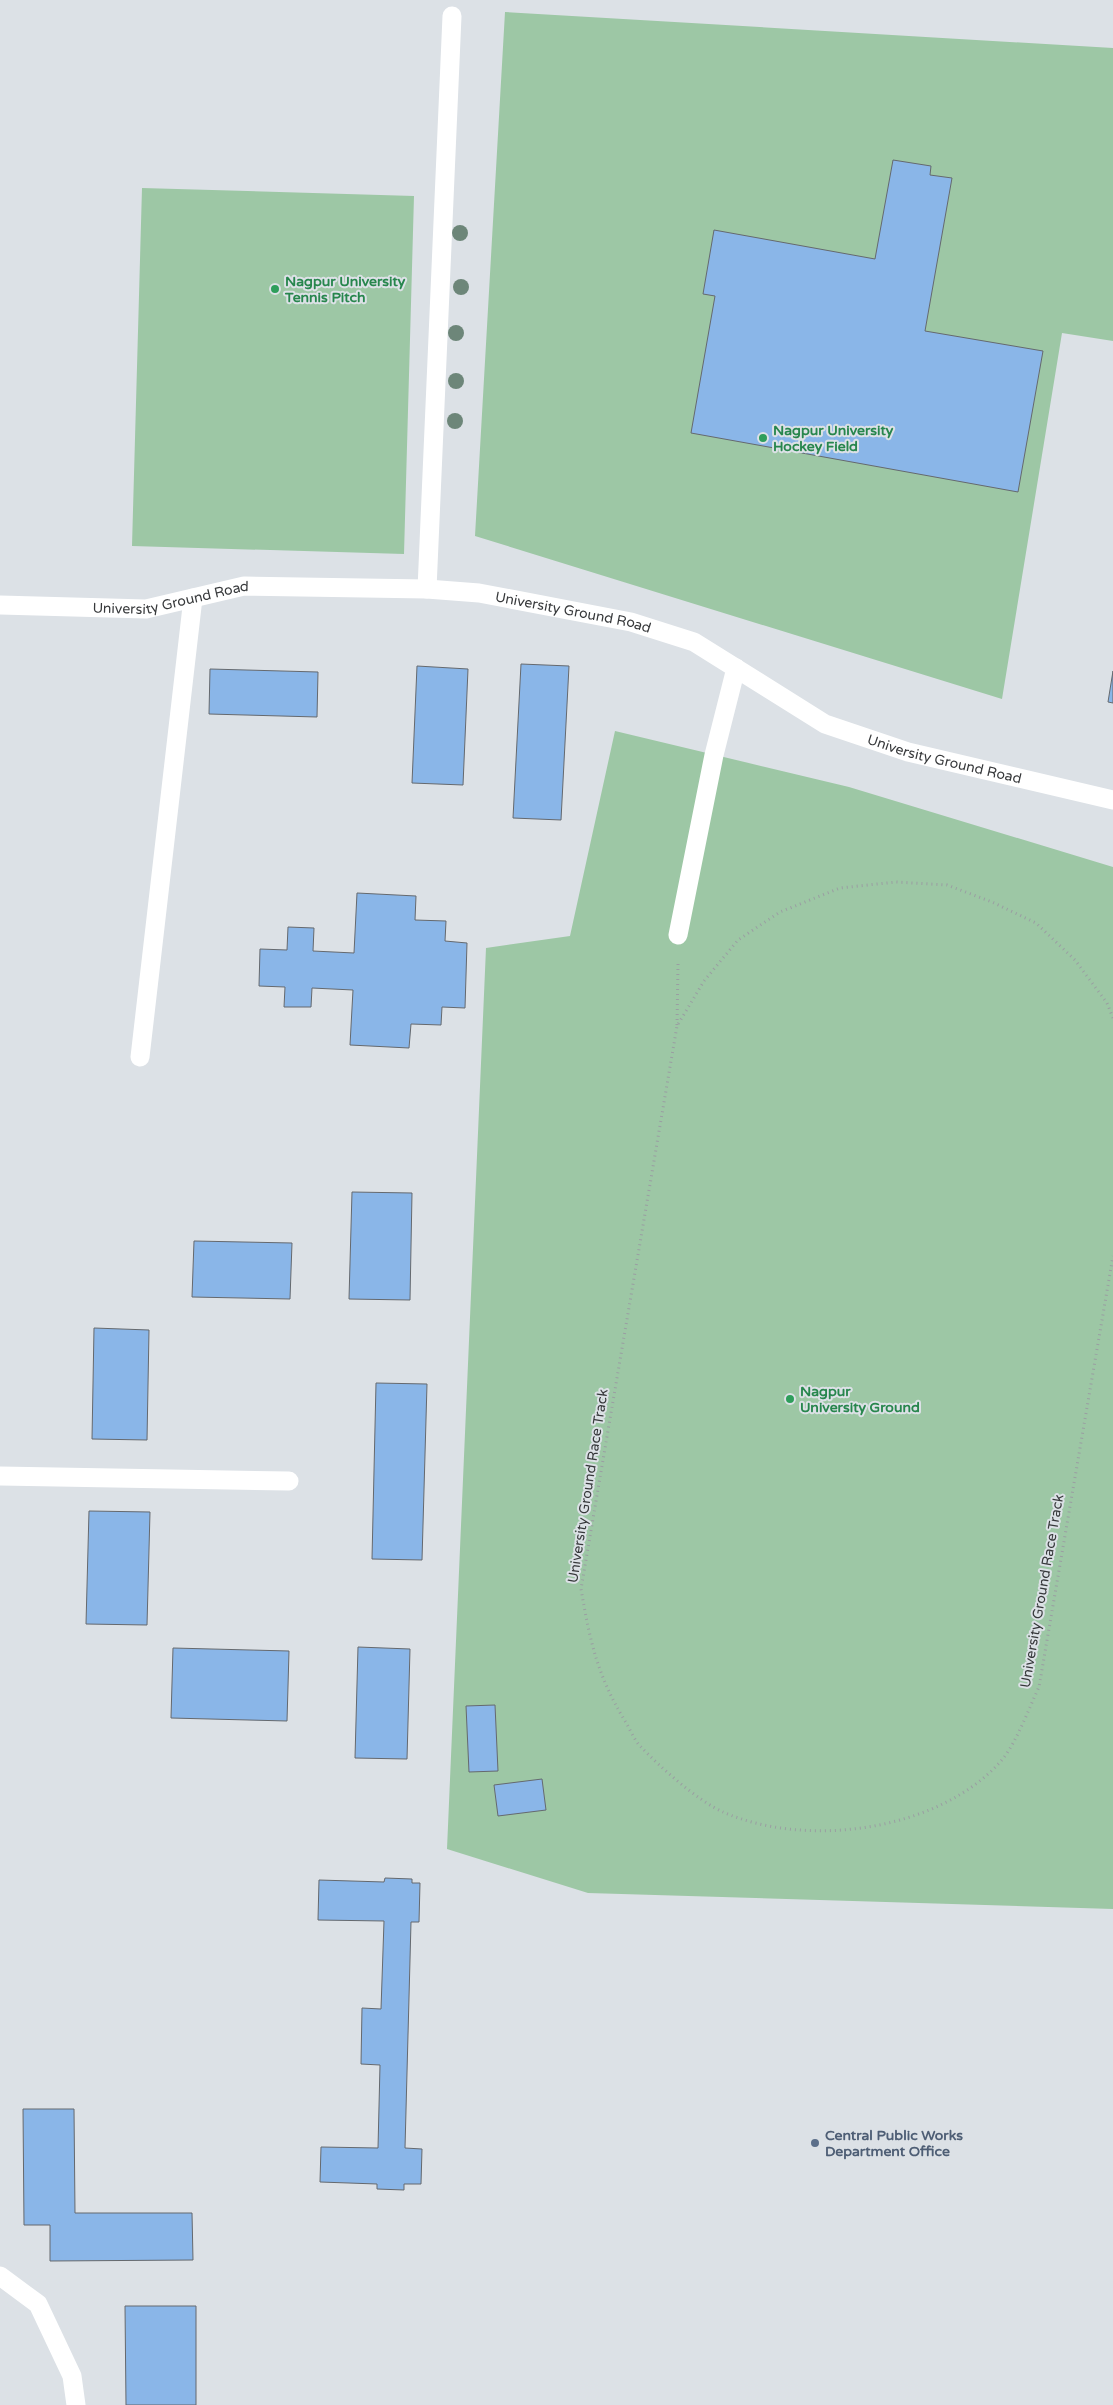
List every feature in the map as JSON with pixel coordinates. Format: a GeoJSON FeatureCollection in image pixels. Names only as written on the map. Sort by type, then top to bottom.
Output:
{"type":"FeatureCollection","features":[{"type":"Feature","properties":{"kind":"lane"},"geometry":{"type":"LineString","coordinates":[[427,589],[452,16]]}},
{"type":"Feature","properties":{"kind":"lane","name":"University Ground Road"},"geometry":{"type":"LineString","coordinates":[[0,605],[146,609],[244,586],[427,589],[479,593],[631,622],[694,642],[825,724],[908,752],[1113,800]]}},
{"type":"Feature","properties":{"kind":"lane"},"geometry":{"type":"LineString","coordinates":[[140,1057],[193,598]]}},
{"type":"Feature","properties":{"kind":"lane"},"geometry":{"type":"LineString","coordinates":[[678,935],[714,755],[736,668]]}},
{"type":"Feature","properties":{"kind":"lane"},"geometry":{"type":"LineString","coordinates":[[0,1476],[289,1481]]}},
{"type":"Feature","properties":{"kind":"lane"},"geometry":{"type":"LineString","coordinates":[[0,2276],[38,2304],[72,2376],[76,2405]]}},
{"type":"Feature","properties":{"kind":"path","name":"University Ground Race Track"},"geometry":{"type":"LineString","coordinates":[[1113,1018],[1107,1003],[1075,960],[1036,923],[992,902],[947,885],[896,882],[840,888],[780,912],[738,940],[704,981],[677,1026],[581,1590],[591,1645],[608,1693],[640,1746],[685,1787],[723,1812],[765,1825],[814,1831],[856,1828],[908,1817],[945,1803],[975,1784],[1002,1760],[1039,1687],[1113,1256]]}},
{"type":"Feature","properties":{"kind":"path"},"geometry":{"type":"LineString","coordinates":[[677,1026],[678,935]]}},
{"type":"Feature","properties":{"kind":"green space","name":"Nagpur University Hockey Field"},"geometry":{"type":"Polygon","coordinates":[[[505,12],[1113,48],[1113,341],[1062,333],[1002,699],[475,536],[505,12]]]}},
{"type":"Feature","properties":{"kind":"green space","name":"Nagpur University Tennis Pitch"},"geometry":{"type":"Polygon","coordinates":[[[142,188],[414,196],[404,554],[132,546],[142,188]]]}},
{"type":"Feature","properties":{"kind":"green space","name":"Nagpur University Ground"},"geometry":{"type":"Polygon","coordinates":[[[615,731],[849,787],[1113,867],[1113,1909],[588,1893],[447,1849],[486,948],[570,936],[615,731]]]}},
{"type":"Feature","properties":{"kind":"building"},"geometry":{"type":"Polygon","coordinates":[[[893,160],[931,166],[930,175],[952,178],[925,331],[1043,351],[1018,492],[691,433],[715,296],[703,294],[714,230],[875,259],[893,160]]]}},
{"type":"Feature","properties":{"kind":"building"},"geometry":{"type":"Polygon","coordinates":[[[521,664],[569,666],[561,820],[513,818],[521,664]]]}},
{"type":"Feature","properties":{"kind":"building"},"geometry":{"type":"Polygon","coordinates":[[[417,666],[468,669],[463,785],[412,783],[417,666]]]}},
{"type":"Feature","properties":{"kind":"building"},"geometry":{"type":"Polygon","coordinates":[[[210,669],[318,672],[317,717],[209,714],[210,669]]]}},
{"type":"Feature","properties":{"kind":"building"},"geometry":{"type":"Polygon","coordinates":[[[1113,671],[1113,703],[1108,702],[1113,671]]]}},
{"type":"Feature","properties":{"kind":"building"},"geometry":{"type":"Polygon","coordinates":[[[357,893],[416,896],[415,920],[446,921],[445,941],[467,943],[465,1008],[442,1007],[441,1025],[411,1024],[409,1048],[350,1045],[353,990],[312,988],[311,1007],[284,1007],[285,987],[259,986],[260,949],[287,950],[288,927],[314,928],[313,951],[354,953],[357,893]]]}},
{"type":"Feature","properties":{"kind":"building"},"geometry":{"type":"Polygon","coordinates":[[[352,1192],[412,1193],[410,1300],[349,1299],[352,1192]]]}},
{"type":"Feature","properties":{"kind":"building"},"geometry":{"type":"Polygon","coordinates":[[[194,1241],[292,1243],[290,1299],[192,1297],[194,1241]]]}},
{"type":"Feature","properties":{"kind":"building"},"geometry":{"type":"Polygon","coordinates":[[[94,1328],[149,1330],[147,1440],[92,1439],[94,1328]]]}},
{"type":"Feature","properties":{"kind":"building"},"geometry":{"type":"Polygon","coordinates":[[[376,1383],[427,1384],[422,1560],[372,1559],[376,1383]]]}},
{"type":"Feature","properties":{"kind":"building"},"geometry":{"type":"Polygon","coordinates":[[[89,1511],[150,1512],[147,1625],[86,1624],[89,1511]]]}},
{"type":"Feature","properties":{"kind":"building"},"geometry":{"type":"Polygon","coordinates":[[[358,1647],[410,1649],[407,1759],[355,1758],[358,1647]]]}},
{"type":"Feature","properties":{"kind":"building"},"geometry":{"type":"Polygon","coordinates":[[[173,1648],[289,1651],[287,1721],[171,1718],[173,1648]]]}},
{"type":"Feature","properties":{"kind":"building"},"geometry":{"type":"Polygon","coordinates":[[[495,1705],[498,1771],[469,1772],[466,1706],[495,1705]]]}},
{"type":"Feature","properties":{"kind":"building"},"geometry":{"type":"Polygon","coordinates":[[[542,1779],[546,1810],[498,1816],[494,1785],[542,1779]]]}},
{"type":"Feature","properties":{"kind":"building"},"geometry":{"type":"Polygon","coordinates":[[[385,1878],[412,1879],[412,1883],[420,1883],[419,1922],[411,1922],[405,2148],[422,2149],[421,2184],[404,2184],[404,2190],[377,2189],[377,2184],[320,2182],[321,2147],[378,2148],[380,2065],[361,2064],[362,2008],[381,2009],[384,1921],[318,1920],[319,1880],[384,1882],[385,1878]]]}},
{"type":"Feature","properties":{"kind":"building"},"geometry":{"type":"Polygon","coordinates":[[[23,2109],[74,2109],[75,2213],[192,2213],[193,2260],[50,2261],[50,2225],[24,2225],[23,2109]]]}},
{"type":"Feature","properties":{"kind":"building"},"geometry":{"type":"Polygon","coordinates":[[[125,2306],[196,2306],[196,2405],[126,2405],[125,2306]]]}},
{"type":"Feature","properties":{"kind":"place","name":"Nagpur University Tennis Pitch"},"geometry":{"type":"Point","coordinates":[275,289]}},
{"type":"Feature","properties":{"kind":"place","name":"Nagpur University Hockey Field"},"geometry":{"type":"Point","coordinates":[763,438]}},
{"type":"Feature","properties":{"kind":"place","name":"Nagpur University Ground"},"geometry":{"type":"Point","coordinates":[790,1399]}},
{"type":"Feature","properties":{"kind":"place","name":"Central Public Works Department Office"},"geometry":{"type":"Point","coordinates":[815,2143]}}]}
